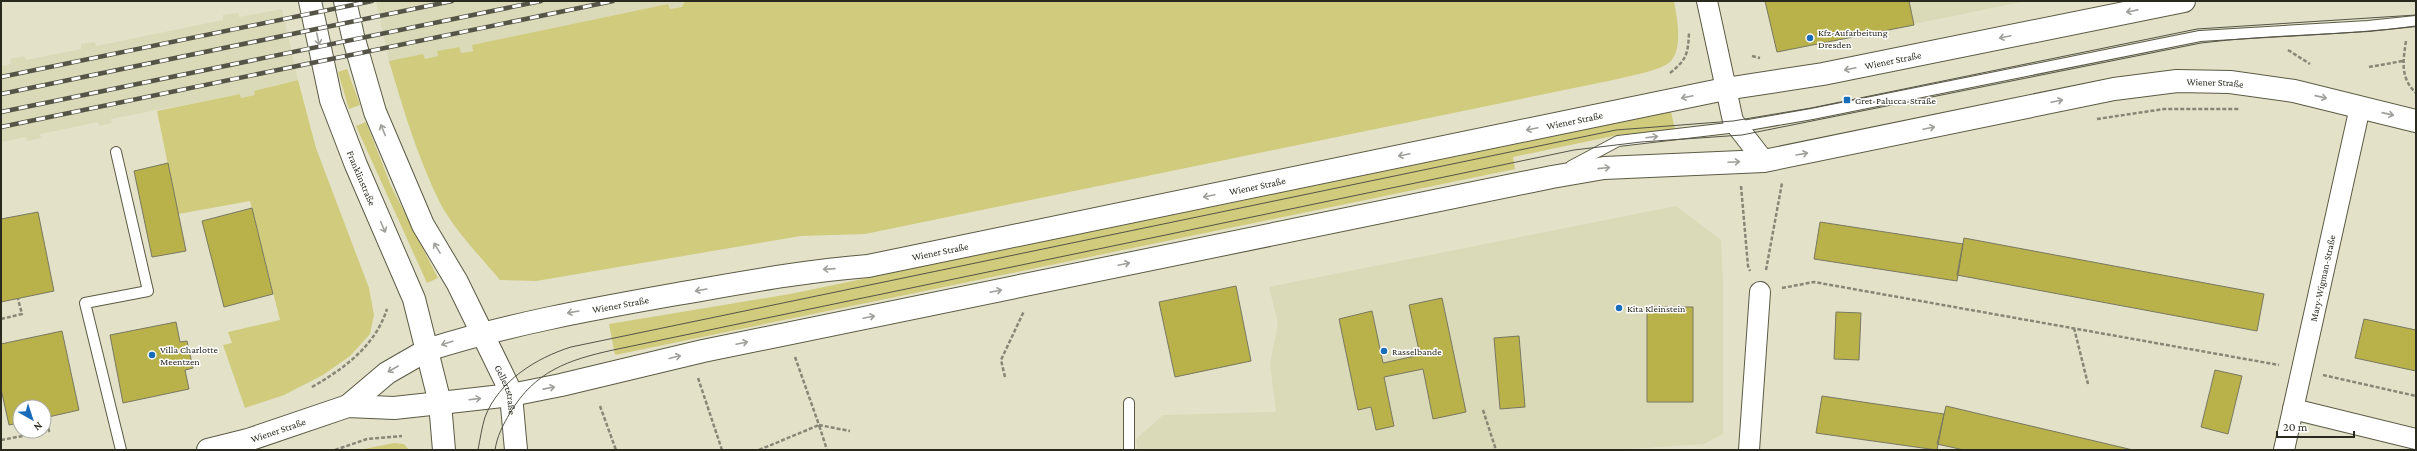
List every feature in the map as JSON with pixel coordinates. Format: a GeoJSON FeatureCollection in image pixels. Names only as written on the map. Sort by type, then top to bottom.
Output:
{"type":"FeatureCollection","features":[{"type":"Feature","properties":{"kind":"main road","name":"Franklinstraße"},"geometry":{"type":"LineString","coordinates":[[310,1],[331,100],[356,165],[414,299],[426,350]]}},
{"type":"Feature","properties":{"kind":"main road"},"geometry":{"type":"LineString","coordinates":[[345,1],[352,36],[375,112],[423,225],[457,282],[483,332]]}},
{"type":"Feature","properties":{"kind":"main road","name":"Wiener Straße"},"geometry":{"type":"LineString","coordinates":[[348,406],[386,373],[426,350],[483,332],[563,314],[814,270],[868,266],[1725,89],[1823,74],[2184,1]]}},
{"type":"Feature","properties":{"kind":"main road","name":"Wiener Straße"},"geometry":{"type":"LineString","coordinates":[[208,450],[248,440],[348,406],[394,408],[511,395],[561,385],[704,351],[1552,177],[1604,168],[1764,161],[2114,89],[2176,81],[2230,82],[2288,90],[2416,120]]}},
{"type":"Feature","properties":{"kind":"main road","name":"Gellertstraße"},"geometry":{"type":"LineString","coordinates":[[483,332],[511,395],[516,450]]}},
{"type":"Feature","properties":{"kind":"main road"},"geometry":{"type":"LineString","coordinates":[[426,350],[440,403],[444,450]]}},
{"type":"Feature","properties":{"kind":"street"},"geometry":{"type":"LineString","coordinates":[[1707,1],[1725,89],[1737,127],[1764,161]]}},
{"type":"Feature","properties":{"kind":"street","name":"Mary-Wigman-Straße"},"geometry":{"type":"LineString","coordinates":[[2284,450],[2360,107]]}},
{"type":"Feature","properties":{"kind":"street"},"geometry":{"type":"LineString","coordinates":[[1749,450],[1760,292]]}},
{"type":"Feature","properties":{"kind":"street"},"geometry":{"type":"LineString","coordinates":[[2293,409],[2416,439]]}},
{"type":"Feature","properties":{"kind":"lane"},"geometry":{"type":"LineString","coordinates":[[1552,177],[1618,141],[1737,127],[1889,100],[2106,53],[2200,36],[2368,26],[2416,21]]}},
{"type":"Feature","properties":{"kind":"lane"},"geometry":{"type":"LineString","coordinates":[[116,152],[148,291],[85,303],[121,450]]}},
{"type":"Feature","properties":{"kind":"lane"},"geometry":{"type":"LineString","coordinates":[[1129,404],[1129,450]]}},
{"type":"Feature","properties":{"kind":"path"},"geometry":{"type":"LineString","coordinates":[[1670,73],[1684,61],[1688,47],[1689,25]]}},
{"type":"Feature","properties":{"kind":"path"},"geometry":{"type":"LineString","coordinates":[[2406,41],[2403,61],[2404,76],[2408,86],[2416,93]]}},
{"type":"Feature","properties":{"kind":"path"},"geometry":{"type":"LineString","coordinates":[[2369,67],[2403,61]]}},
{"type":"Feature","properties":{"kind":"path"},"geometry":{"type":"LineString","coordinates":[[2096,120],[2164,109],[2242,110]]}},
{"type":"Feature","properties":{"kind":"path"},"geometry":{"type":"LineString","coordinates":[[1760,292],[1768,264],[1782,182]]}},
{"type":"Feature","properties":{"kind":"path"},"geometry":{"type":"LineString","coordinates":[[1741,186],[1748,266],[1760,292]]}},
{"type":"Feature","properties":{"kind":"path"},"geometry":{"type":"LineString","coordinates":[[1760,292],[1814,282],[2302,370],[2416,396]]}},
{"type":"Feature","properties":{"kind":"path"},"geometry":{"type":"LineString","coordinates":[[1,319],[22,314],[18,299]]}},
{"type":"Feature","properties":{"kind":"path"},"geometry":{"type":"LineString","coordinates":[[1005,377],[1001,360],[1025,308]]}},
{"type":"Feature","properties":{"kind":"path"},"geometry":{"type":"LineString","coordinates":[[312,387],[336,373],[361,353],[381,327],[387,309]]}},
{"type":"Feature","properties":{"kind":"path"},"geometry":{"type":"LineString","coordinates":[[2074,328],[2088,384]]}},
{"type":"Feature","properties":{"kind":"path"},"geometry":{"type":"LineString","coordinates":[[795,357],[827,450]]}},
{"type":"Feature","properties":{"kind":"path"},"geometry":{"type":"LineString","coordinates":[[698,378],[722,450]]}},
{"type":"Feature","properties":{"kind":"path"},"geometry":{"type":"LineString","coordinates":[[600,406],[616,450]]}},
{"type":"Feature","properties":{"kind":"path"},"geometry":{"type":"LineString","coordinates":[[1483,410],[1496,450]]}},
{"type":"Feature","properties":{"kind":"path"},"geometry":{"type":"LineString","coordinates":[[759,450],[819,426],[850,431]]}},
{"type":"Feature","properties":{"kind":"path"},"geometry":{"type":"LineString","coordinates":[[335,450],[367,439],[402,436]]}},
{"type":"Feature","properties":{"kind":"path"},"geometry":{"type":"LineString","coordinates":[[1,440],[12,438]]}},
{"type":"Feature","properties":{"kind":"shaded area"},"geometry":{"type":"Polygon","coordinates":[[[376,1],[685,1],[683,7],[670,9],[668,4],[472,45],[473,50],[461,53],[458,47],[437,51],[438,56],[425,59],[423,54],[389,61],[376,1]]]}},
{"type":"Feature","properties":{"kind":"shaded area"},"geometry":{"type":"Polygon","coordinates":[[[685,1],[1674,1],[1678,24],[1678,41],[1675,55],[1671,61],[1654,70],[1618,79],[865,234],[801,236],[536,281],[500,280],[460,233],[440,203],[418,151],[405,115],[389,61],[423,54],[425,59],[438,56],[437,51],[459,47],[461,53],[473,51],[472,45],[668,4],[670,9],[682,7],[685,1]]]}},
{"type":"Feature","properties":{"kind":"shaded area","name":"Kfz-Aufarbeitung Dresden"},"geometry":{"type":"Polygon","coordinates":[[[1765,1],[2026,1],[1777,52],[1765,1]]]}},
{"type":"Feature","properties":{"kind":"shaded area"},"geometry":{"type":"Polygon","coordinates":[[[282,9],[298,80],[271,86],[271,88],[254,91],[255,95],[241,98],[240,94],[111,119],[112,123],[99,126],[98,122],[40,134],[41,138],[28,141],[26,137],[1,142],[1,66],[11,64],[10,59],[24,56],[26,60],[81,49],[81,44],[95,42],[96,46],[223,20],[223,15],[238,13],[239,17],[282,9]]]}},
{"type":"Feature","properties":{"kind":"shaded area"},"geometry":{"type":"Polygon","coordinates":[[[347,69],[360,105],[349,109],[338,72],[347,69]]]}},
{"type":"Feature","properties":{"kind":"shaded area"},"geometry":{"type":"Polygon","coordinates":[[[298,80],[316,148],[369,288],[374,315],[370,334],[350,356],[323,375],[284,395],[245,408],[223,345],[232,343],[228,332],[280,320],[250,201],[178,214],[157,111],[240,94],[241,98],[255,95],[254,91],[298,80]]]}},
{"type":"Feature","properties":{"kind":"shaded area"},"geometry":{"type":"Polygon","coordinates":[[[1671,112],[1675,129],[1618,135],[1513,157],[1515,169],[615,355],[609,324],[790,294],[1671,112]]]}},
{"type":"Feature","properties":{"kind":"shaded area"},"geometry":{"type":"Polygon","coordinates":[[[366,122],[391,186],[438,278],[427,283],[356,126],[366,122]]]}},
{"type":"Feature","properties":{"kind":"shaded area"},"geometry":{"type":"Polygon","coordinates":[[[1676,206],[1721,240],[1723,281],[1723,434],[1704,444],[1615,450],[1137,450],[1136,439],[1163,415],[1276,412],[1270,364],[1278,323],[1269,287],[1676,206]]]}},
{"type":"Feature","properties":{"kind":"shaded area"},"geometry":{"type":"Polygon","coordinates":[[[394,443],[404,444],[409,450],[359,450],[394,443]]]}},
{"type":"Feature","properties":{"kind":"building","name":"Kfz-Aufarbeitung Dresden"},"geometry":{"type":"Polygon","coordinates":[[[1765,1],[1909,1],[1914,25],[1777,52],[1765,1]]]}},
{"type":"Feature","properties":{"kind":"building"},"geometry":{"type":"Polygon","coordinates":[[[168,163],[186,251],[152,257],[134,171],[168,163]]]}},
{"type":"Feature","properties":{"kind":"building"},"geometry":{"type":"Polygon","coordinates":[[[252,208],[273,294],[224,307],[202,221],[252,208]]]}},
{"type":"Feature","properties":{"kind":"building"},"geometry":{"type":"Polygon","coordinates":[[[38,212],[54,291],[1,302],[1,219],[38,212]]]}},
{"type":"Feature","properties":{"kind":"building"},"geometry":{"type":"Polygon","coordinates":[[[1820,222],[1963,244],[1957,281],[1814,259],[1820,222]]]}},
{"type":"Feature","properties":{"kind":"building"},"geometry":{"type":"Polygon","coordinates":[[[1964,238],[2264,294],[2257,331],[1957,275],[1964,238]]]}},
{"type":"Feature","properties":{"kind":"building"},"geometry":{"type":"Polygon","coordinates":[[[1236,286],[1251,361],[1175,377],[1159,302],[1236,286]]]}},
{"type":"Feature","properties":{"kind":"building","name":"Rasselbande"},"geometry":{"type":"Polygon","coordinates":[[[1442,298],[1466,412],[1433,419],[1423,369],[1384,377],[1394,426],[1376,430],[1371,407],[1358,410],[1339,319],[1372,311],[1383,363],[1420,355],[1409,305],[1442,298]]]}},
{"type":"Feature","properties":{"kind":"building","name":"Kita Kleinstein"},"geometry":{"type":"Polygon","coordinates":[[[1647,307],[1693,307],[1693,402],[1647,402],[1647,307]]]}},
{"type":"Feature","properties":{"kind":"building"},"geometry":{"type":"Polygon","coordinates":[[[1836,312],[1861,313],[1859,360],[1834,359],[1836,312]]]}},
{"type":"Feature","properties":{"kind":"building"},"geometry":{"type":"Polygon","coordinates":[[[2364,319],[2416,330],[2416,371],[2355,358],[2364,319]]]}},
{"type":"Feature","properties":{"kind":"building","name":"Villa Charlotte Meentzen"},"geometry":{"type":"Polygon","coordinates":[[[176,322],[180,342],[187,341],[193,368],[185,370],[189,389],[123,403],[110,335],[176,322]]]}},
{"type":"Feature","properties":{"kind":"building"},"geometry":{"type":"Polygon","coordinates":[[[62,331],[79,410],[52,416],[52,399],[12,399],[12,424],[9,425],[1,389],[1,344],[62,331]]]}},
{"type":"Feature","properties":{"kind":"building"},"geometry":{"type":"Polygon","coordinates":[[[1519,336],[1525,407],[1500,409],[1494,338],[1519,336]]]}},
{"type":"Feature","properties":{"kind":"building"},"geometry":{"type":"Polygon","coordinates":[[[2215,370],[2242,376],[2228,434],[2201,427],[2215,370]]]}},
{"type":"Feature","properties":{"kind":"building"},"geometry":{"type":"Polygon","coordinates":[[[1822,396],[1944,414],[1937,450],[1816,433],[1822,396]]]}},
{"type":"Feature","properties":{"kind":"building"},"geometry":{"type":"Polygon","coordinates":[[[1946,406],[2133,450],[1964,450],[1937,444],[1946,406]]]}},
{"type":"Feature","properties":{"kind":"tram line"},"geometry":{"type":"LineString","coordinates":[[478,450],[485,417],[499,392],[532,364],[571,347],[1616,130],[1733,121],[1811,108],[2197,29],[2416,15]]}},
{"type":"Feature","properties":{"kind":"tram line"},"geometry":{"type":"LineString","coordinates":[[495,450],[499,435],[507,417],[530,387],[542,377],[567,363],[613,350],[1574,150],[1641,142],[1742,135],[2201,43],[2255,38],[2362,32],[2416,26]]}},
{"type":"Feature","properties":{"kind":"railway"},"geometry":{"type":"LineString","coordinates":[[1,77],[372,1]]}},
{"type":"Feature","properties":{"kind":"railway"},"geometry":{"type":"LineString","coordinates":[[1,94],[452,1]]}},
{"type":"Feature","properties":{"kind":"railway"},"geometry":{"type":"LineString","coordinates":[[1,112],[541,1]]}},
{"type":"Feature","properties":{"kind":"railway"},"geometry":{"type":"LineString","coordinates":[[1,127],[613,1]]}},
{"type":"Feature","properties":{"kind":"place","name":"Kfz-Aufarbeitung Dresden"},"geometry":{"type":"Point","coordinates":[1810,38]}},
{"type":"Feature","properties":{"kind":"place","name":"Gret-Palucca-Straße"},"geometry":{"type":"Point","coordinates":[1847,100]}},
{"type":"Feature","properties":{"kind":"place","name":"Kita Kleinstein"},"geometry":{"type":"Point","coordinates":[1619,308]}},
{"type":"Feature","properties":{"kind":"place","name":"Rasselbande"},"geometry":{"type":"Point","coordinates":[1384,351]}},
{"type":"Feature","properties":{"kind":"place","name":"Villa Charlotte Meentzen"},"geometry":{"type":"Point","coordinates":[152,355]}}]}
